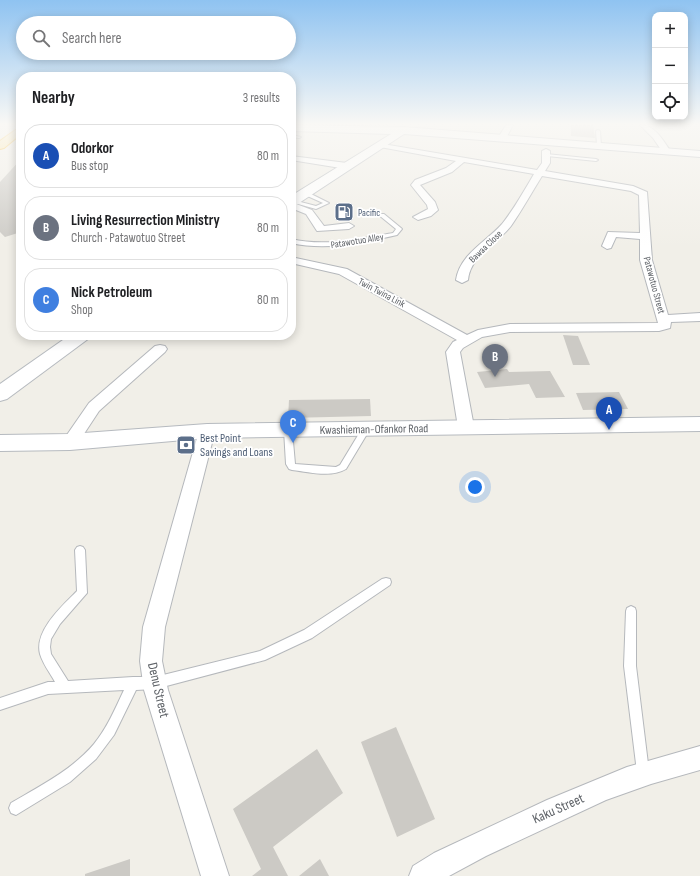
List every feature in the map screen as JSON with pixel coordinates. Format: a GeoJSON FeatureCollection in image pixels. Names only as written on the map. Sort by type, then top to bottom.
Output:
{"type":"FeatureCollection","features":[{"type":"Feature","properties":{"kind":"main road"},"geometry":{"type":"LineString","coordinates":[[296,200],[347,166]]}},
{"type":"Feature","properties":{"kind":"main road"},"geometry":{"type":"LineString","coordinates":[[0,394],[75,340]]}},
{"type":"Feature","properties":{"kind":"main road","name":"Kwashieman-Ofankor Road"},"geometry":{"type":"LineString","coordinates":[[0,443],[70,442],[207,432],[700,424]]}},
{"type":"Feature","properties":{"kind":"street"},"geometry":{"type":"LineString","coordinates":[[418,217],[428,214],[433,210],[432,204],[415,185],[418,182],[449,170],[455,166]]}},
{"type":"Feature","properties":{"kind":"street","name":"Patawotuo Street"},"geometry":{"type":"LineString","coordinates":[[466,427],[453,352],[458,345],[466,340],[478,334],[510,328],[658,327],[665,325],[646,260],[644,194],[640,191],[491,166]]}},
{"type":"Feature","properties":{"kind":"street","name":"Bawaa Close"},"geometry":{"type":"LineString","coordinates":[[462,280],[463,272],[471,258],[495,238],[507,224],[519,203],[544,166]]}},
{"type":"Feature","properties":{"kind":"street"},"geometry":{"type":"LineString","coordinates":[[296,205],[309,212],[321,229],[349,226]]}},
{"type":"Feature","properties":{"kind":"street"},"geometry":{"type":"LineString","coordinates":[[607,246],[612,234],[645,236]]}},
{"type":"Feature","properties":{"kind":"street","name":"Twin Twina Link"},"geometry":{"type":"LineString","coordinates":[[296,261],[343,271],[440,323],[466,340]]}},
{"type":"Feature","properties":{"kind":"street"},"geometry":{"type":"LineString","coordinates":[[664,319],[700,317]]}},
{"type":"Feature","properties":{"kind":"street"},"geometry":{"type":"LineString","coordinates":[[70,442],[94,407],[160,349]]}},
{"type":"Feature","properties":{"kind":"street","name":"Denu Street"},"geometry":{"type":"LineString","coordinates":[[207,432],[154,627],[151,661],[155,683],[215,876]]}},
{"type":"Feature","properties":{"kind":"street","name":"Kaku Street"},"geometry":{"type":"LineString","coordinates":[[423,876],[442,864],[564,804],[643,772],[700,758]]}},
{"type":"Feature","properties":{"kind":"lane"},"geometry":{"type":"LineString","coordinates":[[296,204],[316,208],[327,203],[305,193]]}},
{"type":"Feature","properties":{"kind":"lane","name":"Patawotuo Alley"},"geometry":{"type":"LineString","coordinates":[[296,242],[305,245],[319,245],[395,234],[399,229],[382,214]]}},
{"type":"Feature","properties":{"kind":"lane"},"geometry":{"type":"LineString","coordinates":[[288,430],[290,464],[292,467],[332,471],[343,467],[366,429]]}},
{"type":"Feature","properties":{"kind":"lane"},"geometry":{"type":"LineString","coordinates":[[65,687],[46,654],[45,647],[48,636],[54,624],[82,593],[80,550]]}},
{"type":"Feature","properties":{"kind":"lane"},"geometry":{"type":"LineString","coordinates":[[0,704],[48,688],[155,683],[261,656],[308,634],[386,582]]}},
{"type":"Feature","properties":{"kind":"lane"},"geometry":{"type":"LineString","coordinates":[[631,611],[630,666],[643,772]]}},
{"type":"Feature","properties":{"kind":"lane"},"geometry":{"type":"LineString","coordinates":[[16,808],[73,771],[93,755],[119,716],[133,684]]}},
{"type":"Feature","properties":{"kind":"building"},"geometry":{"type":"Polygon","coordinates":[[[16,166],[16,234],[5,237],[0,232],[0,182],[16,166]]]}},
{"type":"Feature","properties":{"kind":"building"},"geometry":{"type":"Polygon","coordinates":[[[563,335],[578,336],[590,365],[573,365],[563,335]]]}},
{"type":"Feature","properties":{"kind":"building"},"geometry":{"type":"Polygon","coordinates":[[[507,369],[509,372],[550,371],[565,397],[536,398],[529,384],[485,388],[477,372],[507,369]]]}},
{"type":"Feature","properties":{"kind":"building"},"geometry":{"type":"Polygon","coordinates":[[[619,392],[628,409],[583,410],[576,393],[619,392]]]}},
{"type":"Feature","properties":{"kind":"building"},"geometry":{"type":"Polygon","coordinates":[[[370,399],[371,416],[288,418],[289,400],[370,399]]]}},
{"type":"Feature","properties":{"kind":"building"},"geometry":{"type":"Polygon","coordinates":[[[396,727],[435,819],[397,837],[361,742],[396,727]]]}},
{"type":"Feature","properties":{"kind":"building"},"geometry":{"type":"Polygon","coordinates":[[[317,749],[343,793],[273,847],[288,876],[252,876],[261,869],[233,809],[317,749]]]}},
{"type":"Feature","properties":{"kind":"building"},"geometry":{"type":"Polygon","coordinates":[[[130,859],[130,876],[85,876],[85,874],[130,859]]]}},
{"type":"Feature","properties":{"kind":"building"},"geometry":{"type":"Polygon","coordinates":[[[320,859],[329,876],[299,876],[320,859]]]}},
{"type":"Feature","properties":{"kind":"place","name":"Pacific"},"geometry":{"type":"Point","coordinates":[344,212]}},
{"type":"Feature","properties":{"kind":"place","name":"Living Resurrection Ministry"},"geometry":{"type":"Point","coordinates":[495,377]}},
{"type":"Feature","properties":{"kind":"place","name":"Odorkor"},"geometry":{"type":"Point","coordinates":[609,430]}},
{"type":"Feature","properties":{"kind":"place","name":"Nick Petroleum"},"geometry":{"type":"Point","coordinates":[293,443]}},
{"type":"Feature","properties":{"kind":"place","name":"Best Point Savings and Loans"},"geometry":{"type":"Point","coordinates":[186,445]}}]}
